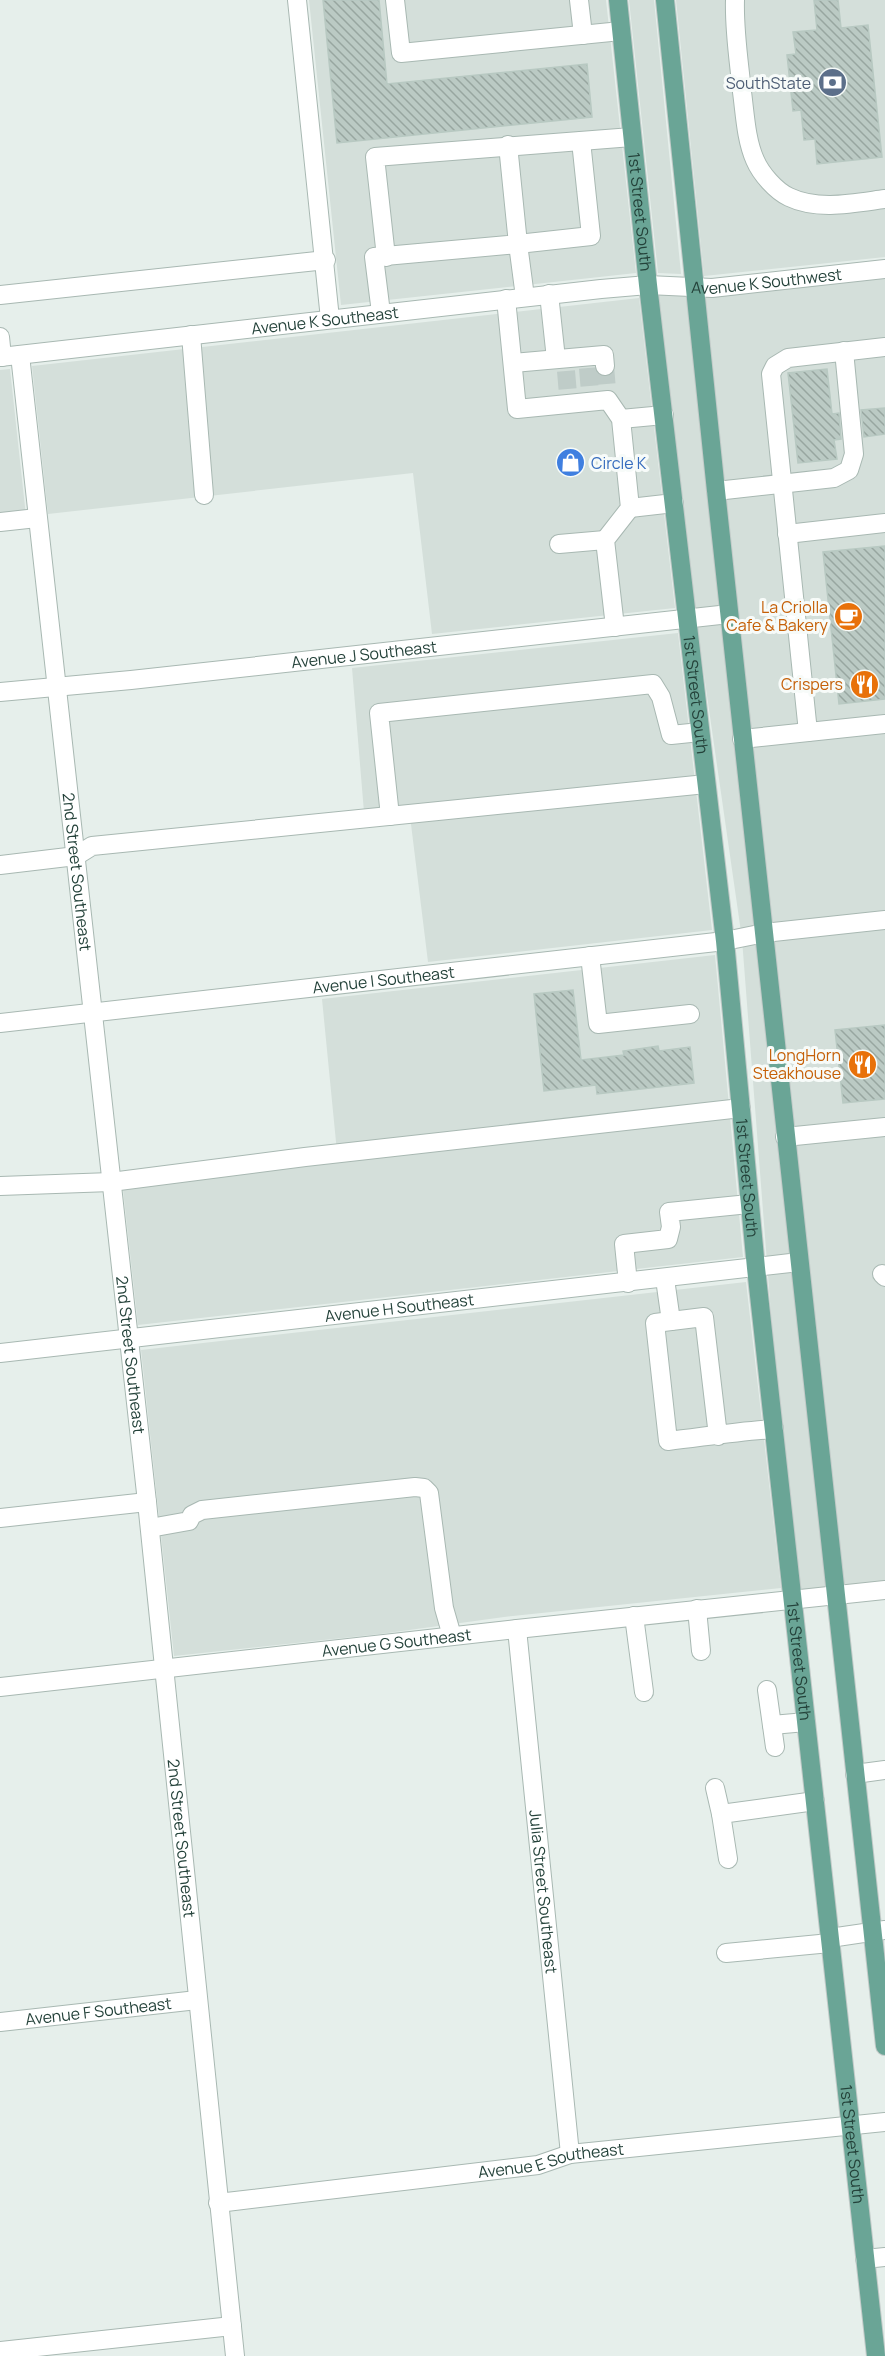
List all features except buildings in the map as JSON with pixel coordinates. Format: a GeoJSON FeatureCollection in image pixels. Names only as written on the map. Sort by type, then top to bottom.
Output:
{"type":"FeatureCollection","features":[{"type":"Feature","properties":{"kind":"main road","name":"1st Street South"},"geometry":{"type":"LineString","coordinates":[[618,0],[648,285],[725,941],[749,1204],[876,2356]]}},
{"type":"Feature","properties":{"kind":"main road"},"geometry":{"type":"LineString","coordinates":[[665,0],[742,739],[855,1774],[879,1931],[885,2046]]}},
{"type":"Feature","properties":{"kind":"street"},"geometry":{"type":"LineString","coordinates":[[297,0],[326,260],[330,319]]}},
{"type":"Feature","properties":{"kind":"street"},"geometry":{"type":"LineString","coordinates":[[395,0],[401,53],[621,32]]}},
{"type":"Feature","properties":{"kind":"street"},"geometry":{"type":"LineString","coordinates":[[579,0],[583,35]]}},
{"type":"Feature","properties":{"kind":"street"},"geometry":{"type":"LineString","coordinates":[[735,0],[735,25],[746,126],[755,160],[770,182],[788,197],[812,204],[849,204],[885,200]]}},
{"type":"Feature","properties":{"kind":"street"},"geometry":{"type":"LineString","coordinates":[[386,256],[375,157],[632,137]]}},
{"type":"Feature","properties":{"kind":"street"},"geometry":{"type":"LineString","coordinates":[[381,314],[374,257],[591,236],[581,141]]}},
{"type":"Feature","properties":{"kind":"street"},"geometry":{"type":"LineString","coordinates":[[507,145],[525,297]]}},
{"type":"Feature","properties":{"kind":"street"},"geometry":{"type":"LineString","coordinates":[[0,295],[326,260]]}},
{"type":"Feature","properties":{"kind":"street","name":"Avenue K Southwest"},"geometry":{"type":"LineString","coordinates":[[648,285],[712,288],[885,269]]}},
{"type":"Feature","properties":{"kind":"street","name":"Avenue K Southeast"},"geometry":{"type":"LineString","coordinates":[[7,356],[549,294],[648,285]]}},
{"type":"Feature","properties":{"kind":"street"},"geometry":{"type":"LineString","coordinates":[[549,294],[562,363]]}},
{"type":"Feature","properties":{"kind":"street"},"geometry":{"type":"LineString","coordinates":[[506,299],[517,408],[569,398],[599,396],[621,419],[630,508],[605,540],[615,627]]}},
{"type":"Feature","properties":{"kind":"street"},"geometry":{"type":"LineString","coordinates":[[191,335],[204,495]]}},
{"type":"Feature","properties":{"kind":"street"},"geometry":{"type":"LineString","coordinates":[[0,337],[7,356]]}},
{"type":"Feature","properties":{"kind":"street"},"geometry":{"type":"LineString","coordinates":[[808,732],[771,374],[775,366],[789,358],[885,347]]}},
{"type":"Feature","properties":{"kind":"street"},"geometry":{"type":"LineString","coordinates":[[716,491],[834,478],[849,470],[854,454],[844,351]]}},
{"type":"Feature","properties":{"kind":"street","name":"2nd Street Southeast"},"geometry":{"type":"LineString","coordinates":[[7,356],[37,518],[57,686],[150,1528],[235,2356]]}},
{"type":"Feature","properties":{"kind":"street"},"geometry":{"type":"LineString","coordinates":[[513,363],[593,364]]}},
{"type":"Feature","properties":{"kind":"street"},"geometry":{"type":"LineString","coordinates":[[621,419],[664,415]]}},
{"type":"Feature","properties":{"kind":"street"},"geometry":{"type":"LineString","coordinates":[[630,508],[674,503]]}},
{"type":"Feature","properties":{"kind":"street"},"geometry":{"type":"LineString","coordinates":[[0,522],[37,518]]}},
{"type":"Feature","properties":{"kind":"street"},"geometry":{"type":"LineString","coordinates":[[787,534],[885,524]]}},
{"type":"Feature","properties":{"kind":"street"},"geometry":{"type":"LineString","coordinates":[[559,544],[605,540]]}},
{"type":"Feature","properties":{"kind":"street","name":"Avenue J Southeast"},"geometry":{"type":"LineString","coordinates":[[0,692],[131,680],[729,614]]}},
{"type":"Feature","properties":{"kind":"street"},"geometry":{"type":"LineString","coordinates":[[390,816],[379,713],[653,684],[661,697],[671,735],[700,732]]}},
{"type":"Feature","properties":{"kind":"street"},"geometry":{"type":"LineString","coordinates":[[742,739],[885,724]]}},
{"type":"Feature","properties":{"kind":"street"},"geometry":{"type":"LineString","coordinates":[[0,865],[76,856],[92,846],[706,783]]}},
{"type":"Feature","properties":{"kind":"street","name":"Avenue I Southeast"},"geometry":{"type":"LineString","coordinates":[[0,1023],[725,941],[764,933],[885,920]]}},
{"type":"Feature","properties":{"kind":"street"},"geometry":{"type":"LineString","coordinates":[[591,956],[598,1024],[690,1014]]}},
{"type":"Feature","properties":{"kind":"street"},"geometry":{"type":"LineString","coordinates":[[0,1186],[111,1182],[305,1157],[741,1108]]}},
{"type":"Feature","properties":{"kind":"street"},"geometry":{"type":"LineString","coordinates":[[785,1137],[885,1127]]}},
{"type":"Feature","properties":{"kind":"street"},"geometry":{"type":"LineString","coordinates":[[628,1283],[624,1244],[668,1239],[671,1227],[669,1212],[749,1204]]}},
{"type":"Feature","properties":{"kind":"street","name":"Avenue H Southeast"},"geometry":{"type":"LineString","coordinates":[[0,1353],[799,1262]]}},
{"type":"Feature","properties":{"kind":"street"},"geometry":{"type":"LineString","coordinates":[[665,1279],[671,1321]]}},
{"type":"Feature","properties":{"kind":"street"},"geometry":{"type":"LineString","coordinates":[[718,1436],[704,1317],[655,1323],[668,1441],[718,1436],[774,1429]]}},
{"type":"Feature","properties":{"kind":"street"},"geometry":{"type":"LineString","coordinates":[[150,1528],[189,1521],[192,1515],[202,1510],[415,1487],[424,1488],[429,1493],[444,1608],[452,1636]]}},
{"type":"Feature","properties":{"kind":"street"},"geometry":{"type":"LineString","coordinates":[[0,1518],[147,1502]]}},
{"type":"Feature","properties":{"kind":"street","name":"Avenue G Southeast"},"geometry":{"type":"LineString","coordinates":[[0,1687],[885,1590]]}},
{"type":"Feature","properties":{"kind":"street"},"geometry":{"type":"LineString","coordinates":[[697,1609],[701,1651]]}},
{"type":"Feature","properties":{"kind":"street"},"geometry":{"type":"LineString","coordinates":[[634,1616],[645,1692]]}},
{"type":"Feature","properties":{"kind":"street","name":"Julia Street Southeast"},"geometry":{"type":"LineString","coordinates":[[517,1629],[570,2154]]}},
{"type":"Feature","properties":{"kind":"street"},"geometry":{"type":"LineString","coordinates":[[767,1690],[775,1747]]}},
{"type":"Feature","properties":{"kind":"street"},"geometry":{"type":"LineString","coordinates":[[772,1725],[806,1722]]}},
{"type":"Feature","properties":{"kind":"street"},"geometry":{"type":"LineString","coordinates":[[855,1774],[885,1770]]}},
{"type":"Feature","properties":{"kind":"street"},"geometry":{"type":"LineString","coordinates":[[715,1788],[728,1859]]}},
{"type":"Feature","properties":{"kind":"street"},"geometry":{"type":"LineString","coordinates":[[721,1814],[815,1801]]}},
{"type":"Feature","properties":{"kind":"street"},"geometry":{"type":"LineString","coordinates":[[726,1953],[830,1941],[879,1931]]}},
{"type":"Feature","properties":{"kind":"street","name":"Avenue F Southeast"},"geometry":{"type":"LineString","coordinates":[[0,2022],[197,2000]]}},
{"type":"Feature","properties":{"kind":"street","name":"Avenue E Southeast"},"geometry":{"type":"LineString","coordinates":[[218,2203],[538,2165],[570,2154],[885,2122]]}},
{"type":"Feature","properties":{"kind":"street"},"geometry":{"type":"LineString","coordinates":[[865,2259],[885,2257]]}},
{"type":"Feature","properties":{"kind":"street"},"geometry":{"type":"LineString","coordinates":[[0,2351],[232,2326]]}},
{"type":"Feature","properties":{"kind":"shaded area"},"geometry":{"type":"Polygon","coordinates":[[[309,0],[606,0],[636,273],[341,305],[309,0]]]}},
{"type":"Feature","properties":{"kind":"shaded area"},"geometry":{"type":"Polygon","coordinates":[[[629,0],[654,0],[681,274],[658,273],[629,0]]]}},
{"type":"Feature","properties":{"kind":"shaded area"},"geometry":{"type":"Polygon","coordinates":[[[676,0],[885,0],[885,257],[704,276],[676,0]]]}},
{"type":"Feature","properties":{"kind":"shaded area"},"geometry":{"type":"Polygon","coordinates":[[[885,269],[885,1590],[793,1599],[742,939],[648,285],[885,269]]]}},
{"type":"Feature","properties":{"kind":"shaded area"},"geometry":{"type":"Polygon","coordinates":[[[639,298],[675,608],[432,634],[413,473],[48,514],[32,366],[639,298]]]}},
{"type":"Feature","properties":{"kind":"shaded area"},"geometry":{"type":"Polygon","coordinates":[[[10,369],[26,516],[0,519],[0,370],[10,369]]]}},
{"type":"Feature","properties":{"kind":"shaded area"},"geometry":{"type":"Polygon","coordinates":[[[678,633],[712,930],[428,962],[409,808],[364,812],[352,668],[678,633]]]}},
{"type":"Feature","properties":{"kind":"shaded area"},"geometry":{"type":"Polygon","coordinates":[[[715,955],[743,1257],[138,1325],[121,1172],[337,1152],[322,999],[715,955]]]}},
{"type":"Feature","properties":{"kind":"shaded area"},"geometry":{"type":"Polygon","coordinates":[[[746,1282],[781,1588],[504,1617],[380,1634],[174,1656],[141,1350],[746,1282]]]}},
{"type":"Feature","properties":{"kind":"tunnel"},"geometry":{"type":"LineString","coordinates":[[605,366],[607,390]]}},
{"type":"Feature","properties":{"kind":"tunnel"},"geometry":{"type":"LineString","coordinates":[[588,368],[590,392]]}},
{"type":"Feature","properties":{"kind":"tunnel"},"geometry":{"type":"LineString","coordinates":[[566,371],[568,394]]}},
{"type":"Feature","properties":{"kind":"place","name":"SouthState"},"geometry":{"type":"Point","coordinates":[832,83]}},
{"type":"Feature","properties":{"kind":"place","name":"Circle K"},"geometry":{"type":"Point","coordinates":[570,463]}},
{"type":"Feature","properties":{"kind":"place","name":"La Criolla Cafe & Bakery"},"geometry":{"type":"Point","coordinates":[849,616]}},
{"type":"Feature","properties":{"kind":"place","name":"Crispers"},"geometry":{"type":"Point","coordinates":[864,684]}},
{"type":"Feature","properties":{"kind":"place","name":"LongHorn Steakhouse"},"geometry":{"type":"Point","coordinates":[862,1064]}}]}
